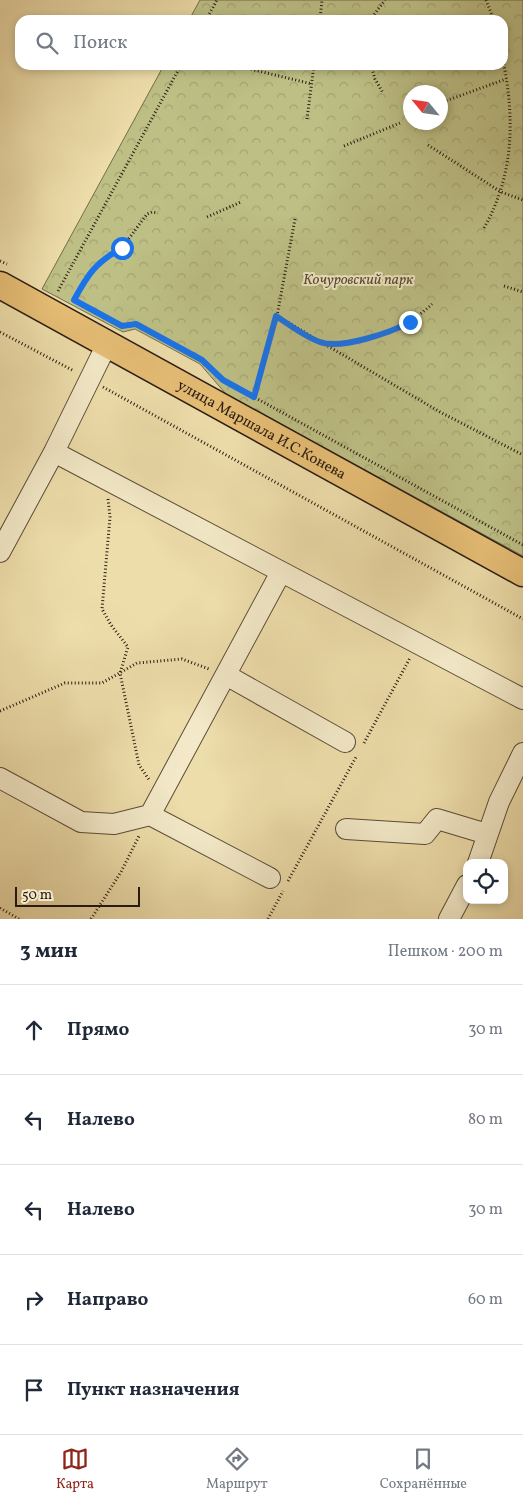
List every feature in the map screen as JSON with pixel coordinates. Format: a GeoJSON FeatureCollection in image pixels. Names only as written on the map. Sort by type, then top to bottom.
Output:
{"type":"FeatureCollection","features":[{"type":"Feature","properties":{"kind":"main road","name":"улица Маршала И.С.Конева"},"geometry":{"type":"LineString","coordinates":[[4,275],[106,344],[523,573]]}},
{"type":"Feature","properties":{"kind":"lane"},"geometry":{"type":"LineString","coordinates":[[0,552],[54,452],[106,344]]}},
{"type":"Feature","properties":{"kind":"lane"},"geometry":{"type":"LineString","coordinates":[[54,452],[523,699]]}},
{"type":"Feature","properties":{"kind":"lane"},"geometry":{"type":"LineString","coordinates":[[150,815],[281,572]]}},
{"type":"Feature","properties":{"kind":"lane"},"geometry":{"type":"LineString","coordinates":[[226,675],[354,748]]}},
{"type":"Feature","properties":{"kind":"lane"},"geometry":{"type":"LineString","coordinates":[[480,859],[499,802],[523,753]]}},
{"type":"Feature","properties":{"kind":"lane"},"geometry":{"type":"LineString","coordinates":[[0,778],[81,822],[114,824],[150,815],[270,878]]}},
{"type":"Feature","properties":{"kind":"lane"},"geometry":{"type":"LineString","coordinates":[[346,829],[425,834],[437,819],[487,834]]}},
{"type":"Feature","properties":{"kind":"lane"},"geometry":{"type":"LineString","coordinates":[[449,919],[463,893]]}},
{"type":"Feature","properties":{"kind":"path"},"geometry":{"type":"LineString","coordinates":[[209,15],[217,0]]}},
{"type":"Feature","properties":{"kind":"path"},"geometry":{"type":"LineString","coordinates":[[320,15],[322,0]]}},
{"type":"Feature","properties":{"kind":"path"},"geometry":{"type":"LineString","coordinates":[[374,15],[385,0]]}},
{"type":"Feature","properties":{"kind":"path"},"geometry":{"type":"LineString","coordinates":[[486,0],[492,15]]}},
{"type":"Feature","properties":{"kind":"path"},"geometry":{"type":"LineString","coordinates":[[58,291],[178,70]]}},
{"type":"Feature","properties":{"kind":"path"},"geometry":{"type":"LineString","coordinates":[[255,70],[312,84]]}},
{"type":"Feature","properties":{"kind":"path"},"geometry":{"type":"LineString","coordinates":[[307,119],[313,70]]}},
{"type":"Feature","properties":{"kind":"path"},"geometry":{"type":"LineString","coordinates":[[372,70],[383,93]]}},
{"type":"Feature","properties":{"kind":"path"},"geometry":{"type":"LineString","coordinates":[[484,228],[502,192],[509,154],[505,70]]}},
{"type":"Feature","properties":{"kind":"path"},"geometry":{"type":"LineString","coordinates":[[448,100],[506,79]]}},
{"type":"Feature","properties":{"kind":"path"},"geometry":{"type":"LineString","coordinates":[[344,146],[400,123]]}},
{"type":"Feature","properties":{"kind":"path"},"geometry":{"type":"LineString","coordinates":[[428,145],[502,192],[523,200]]}},
{"type":"Feature","properties":{"kind":"path"},"geometry":{"type":"LineString","coordinates":[[206,217],[241,202]]}},
{"type":"Feature","properties":{"kind":"path"},"geometry":{"type":"LineString","coordinates":[[74,300],[91,271],[104,258],[122,248],[147,214],[152,212],[158,213]]}},
{"type":"Feature","properties":{"kind":"path"},"geometry":{"type":"LineString","coordinates":[[254,397],[276,316],[295,219]]}},
{"type":"Feature","properties":{"kind":"path"},"geometry":{"type":"LineString","coordinates":[[0,260],[4,275]]}},
{"type":"Feature","properties":{"kind":"path"},"geometry":{"type":"LineString","coordinates":[[50,286],[82,304]]}},
{"type":"Feature","properties":{"kind":"path"},"geometry":{"type":"LineString","coordinates":[[504,286],[523,292]]}},
{"type":"Feature","properties":{"kind":"path"},"geometry":{"type":"LineString","coordinates":[[321,343],[337,343],[389,332],[410,322],[432,304]]}},
{"type":"Feature","properties":{"kind":"path"},"geometry":{"type":"LineString","coordinates":[[90,308],[122,326],[136,324],[202,360],[223,380],[523,545]]}},
{"type":"Feature","properties":{"kind":"path"},"geometry":{"type":"LineString","coordinates":[[276,316],[440,412],[523,455]]}},
{"type":"Feature","properties":{"kind":"path"},"geometry":{"type":"LineString","coordinates":[[0,332],[523,619]]}},
{"type":"Feature","properties":{"kind":"path"},"geometry":{"type":"LineString","coordinates":[[106,479],[110,517],[102,609],[111,625],[128,647],[120,673],[139,765],[160,797]]}},
{"type":"Feature","properties":{"kind":"path"},"geometry":{"type":"LineString","coordinates":[[268,919],[354,748],[418,644]]}},
{"type":"Feature","properties":{"kind":"path"},"geometry":{"type":"LineString","coordinates":[[0,711],[65,683],[102,683],[137,663],[182,660],[226,675]]}},
{"type":"Feature","properties":{"kind":"path"},"geometry":{"type":"LineString","coordinates":[[91,919],[121,872],[150,815]]}},
{"type":"Feature","properties":{"kind":"path"},"geometry":{"type":"LineString","coordinates":[[0,908],[19,919]]}},
{"type":"Feature","properties":{"kind":"green space","name":"Кочуровский парк"},"geometry":{"type":"Polygon","coordinates":[[[200,0],[523,0],[523,556],[226,394],[200,364],[135,329],[123,332],[42,289],[161,70],[508,70],[508,15],[192,15],[200,0]]]}},
{"type":"Feature","properties":{"kind":"route"},"geometry":{"type":"LineString","coordinates":[[122,248],[104,258],[91,271],[74,300],[122,326],[136,324],[202,360],[223,380],[254,397],[276,316],[321,343],[337,343],[367,338],[396,329],[410,322]]}}]}
